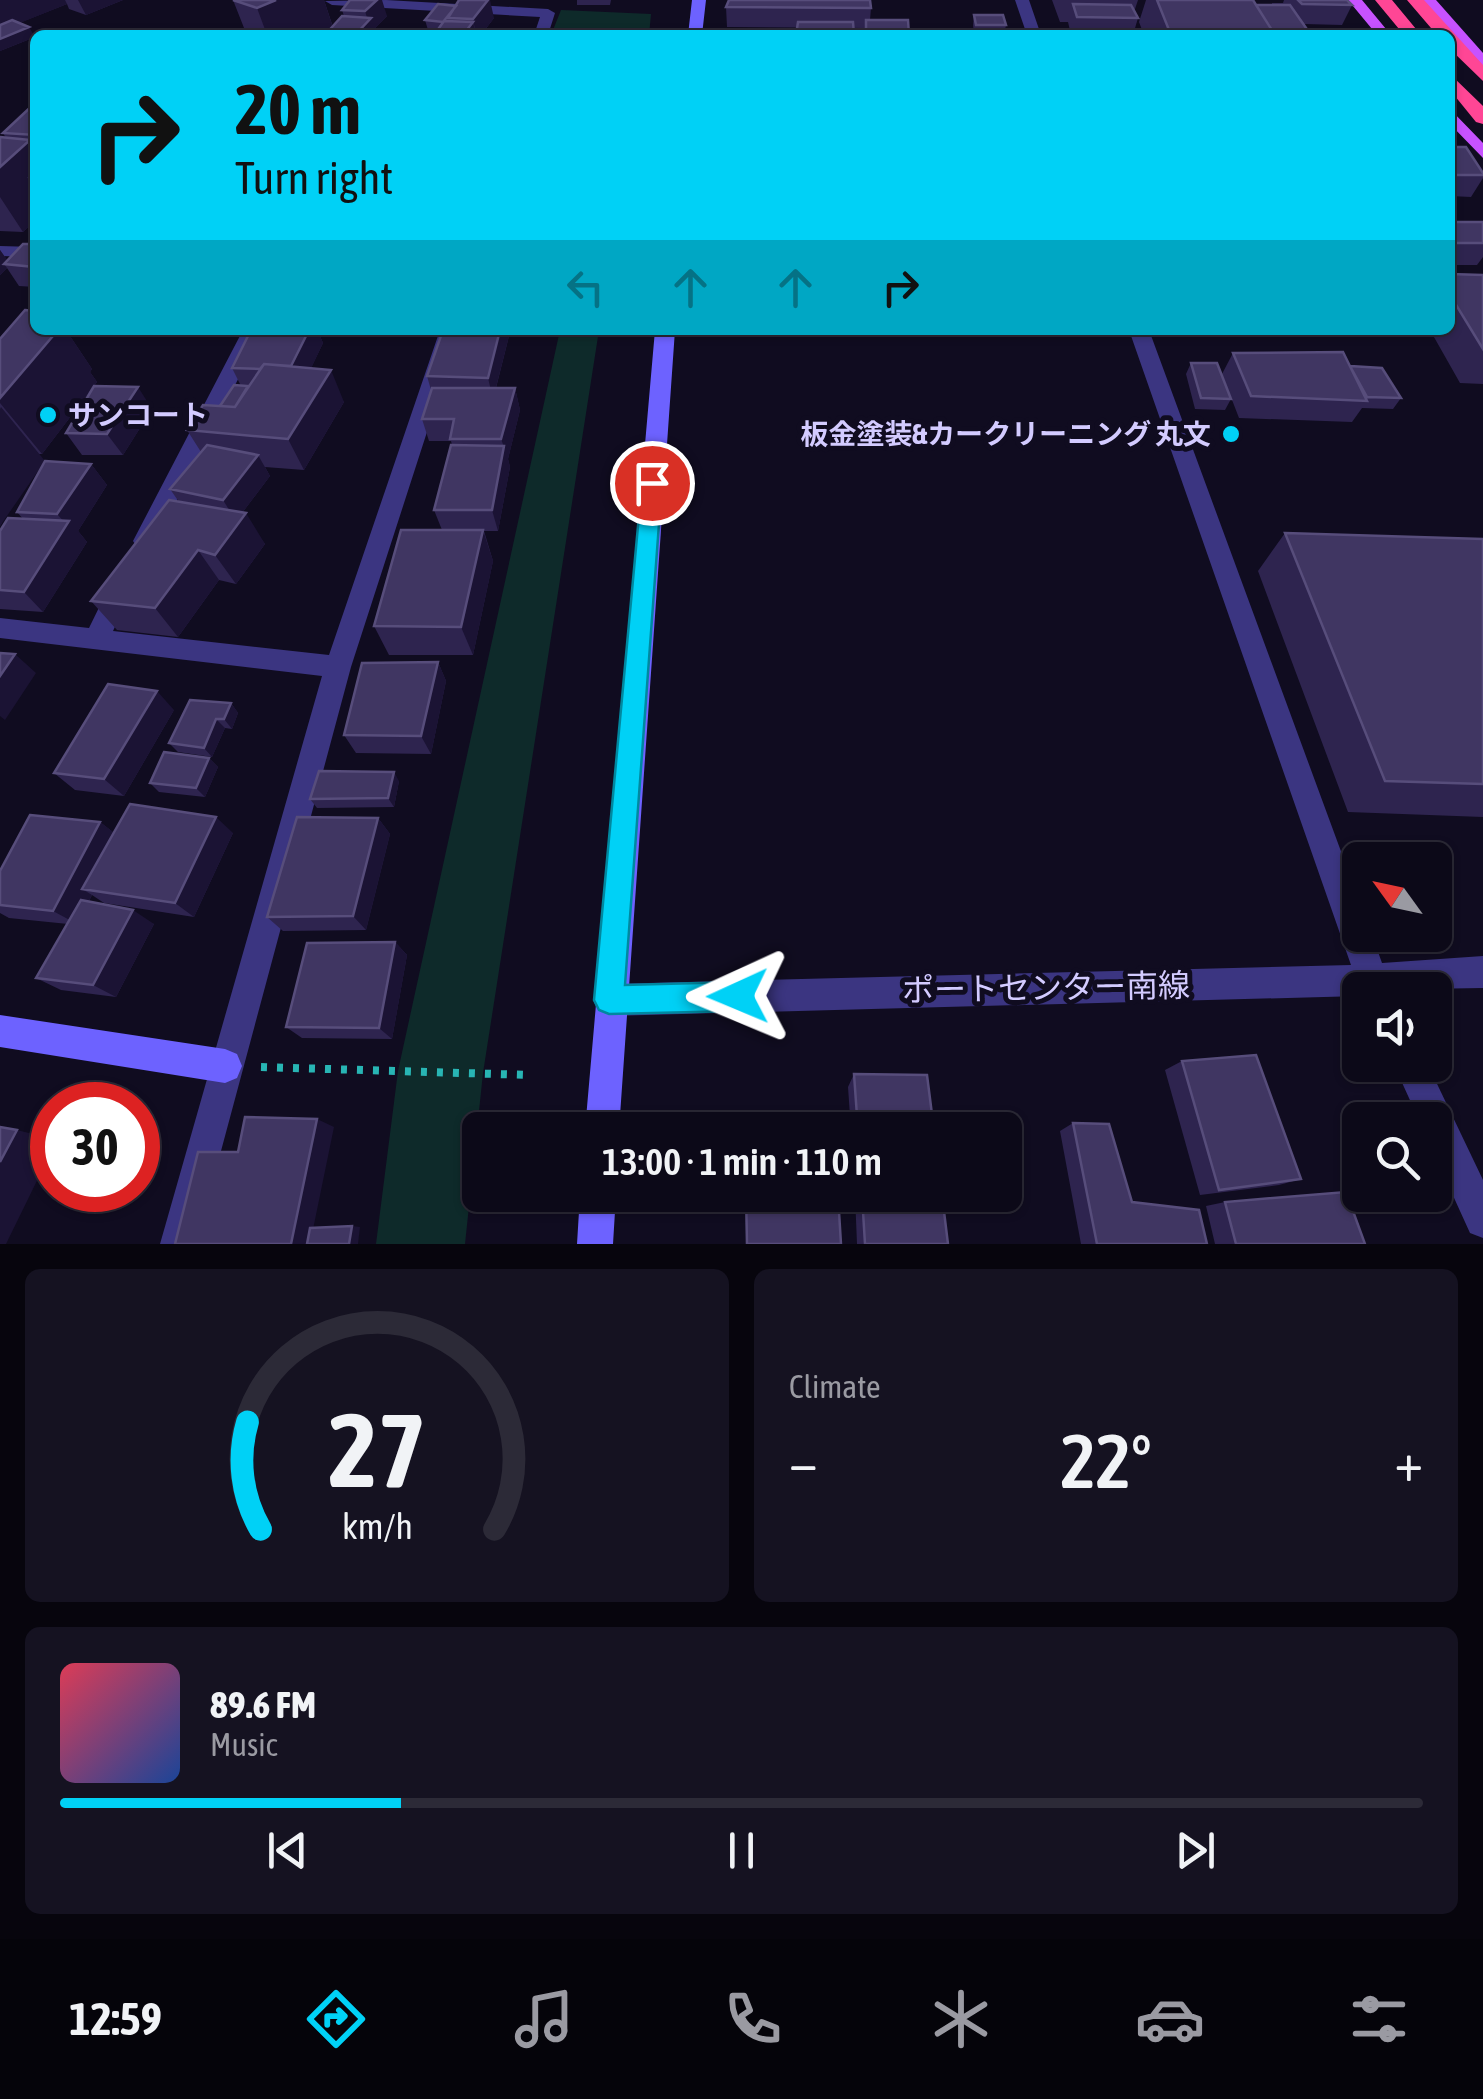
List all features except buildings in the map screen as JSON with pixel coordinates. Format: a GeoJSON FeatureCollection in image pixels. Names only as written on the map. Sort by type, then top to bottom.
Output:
{"type":"FeatureCollection","features":[{"type":"Feature","properties":{"kind":"highway"},"geometry":{"type":"LineString","coordinates":[[1383,0],[1408,30]]}},
{"type":"Feature","properties":{"kind":"highway"},"geometry":{"type":"LineString","coordinates":[[1415,0],[1442,30]]}},
{"type":"Feature","properties":{"kind":"highway"},"geometry":{"type":"LineString","coordinates":[[1455,45],[1483,76]]}},
{"type":"Feature","properties":{"kind":"highway"},"geometry":{"type":"LineString","coordinates":[[1455,85],[1483,118]]}},
{"type":"Feature","properties":{"kind":"main road"},"geometry":{"type":"LineString","coordinates":[[1355,0],[1380,30]]}},
{"type":"Feature","properties":{"kind":"main road"},"geometry":{"type":"LineString","coordinates":[[1429,0],[1483,62]]}},
{"type":"Feature","properties":{"kind":"main road"},"geometry":{"type":"LineString","coordinates":[[1455,120],[1483,153]]}},
{"type":"Feature","properties":{"kind":"street"},"geometry":{"type":"LineString","coordinates":[[318,8],[333,0],[548,13],[543,30]]}},
{"type":"Feature","properties":{"kind":"street"},"geometry":{"type":"LineString","coordinates":[[696,30],[699,0]]}},
{"type":"Feature","properties":{"kind":"street"},"geometry":{"type":"LineString","coordinates":[[1022,0],[1032,30]]}},
{"type":"Feature","properties":{"kind":"street"},"geometry":{"type":"LineString","coordinates":[[0,251],[30,252]]}},
{"type":"Feature","properties":{"kind":"street"},"geometry":{"type":"LineString","coordinates":[[96,639],[250,335]]}},
{"type":"Feature","properties":{"kind":"street"},"geometry":{"type":"LineString","coordinates":[[178,1244],[338,666],[448,335]]}},
{"type":"Feature","properties":{"kind":"street"},"geometry":{"type":"LineString","coordinates":[[603,1112],[665,335]]}},
{"type":"Feature","properties":{"kind":"street"},"geometry":{"type":"LineString","coordinates":[[1140,335],[1368,972]]}},
{"type":"Feature","properties":{"kind":"street"},"geometry":{"type":"LineString","coordinates":[[0,628],[338,666]]}},
{"type":"Feature","properties":{"kind":"street","name":"ポートセンター南線"},"geometry":{"type":"LineString","coordinates":[[1452,976],[1483,972]]}},
{"type":"Feature","properties":{"kind":"street","name":"ポートセンター南線"},"geometry":{"type":"LineString","coordinates":[[609,1000],[1342,986]]}},
{"type":"Feature","properties":{"kind":"street"},"geometry":{"type":"LineString","coordinates":[[0,1032],[225,1066]]}},
{"type":"Feature","properties":{"kind":"street"},"geometry":{"type":"LineString","coordinates":[[1418,1082],[1483,1220]]}},
{"type":"Feature","properties":{"kind":"street"},"geometry":{"type":"LineString","coordinates":[[594,1244],[597,1212]]}},
{"type":"Feature","properties":{"kind":"path"},"geometry":{"type":"LineString","coordinates":[[225,1066],[530,1075]]}},
{"type":"Feature","properties":{"kind":"green space"},"geometry":{"type":"Polygon","coordinates":[[[561,10],[651,14],[649,30],[553,30],[561,10]]]}},
{"type":"Feature","properties":{"kind":"green space"},"geometry":{"type":"Polygon","coordinates":[[[559,335],[598,335],[479,1112],[462,1112],[462,1212],[468,1212],[465,1244],[376,1244],[398,1071],[559,335]]]}},
{"type":"Feature","properties":{"kind":"place","name":"サンコート"},"geometry":{"type":"Point","coordinates":[48,415]}},
{"type":"Feature","properties":{"kind":"place","name":"板金塗装&カークリーニング 丸文"},"geometry":{"type":"Point","coordinates":[1231,434]}},
{"type":"Feature","properties":{"kind":"route"},"geometry":{"type":"LineString","coordinates":[[652,483],[609,1000],[738,996]]}}]}
